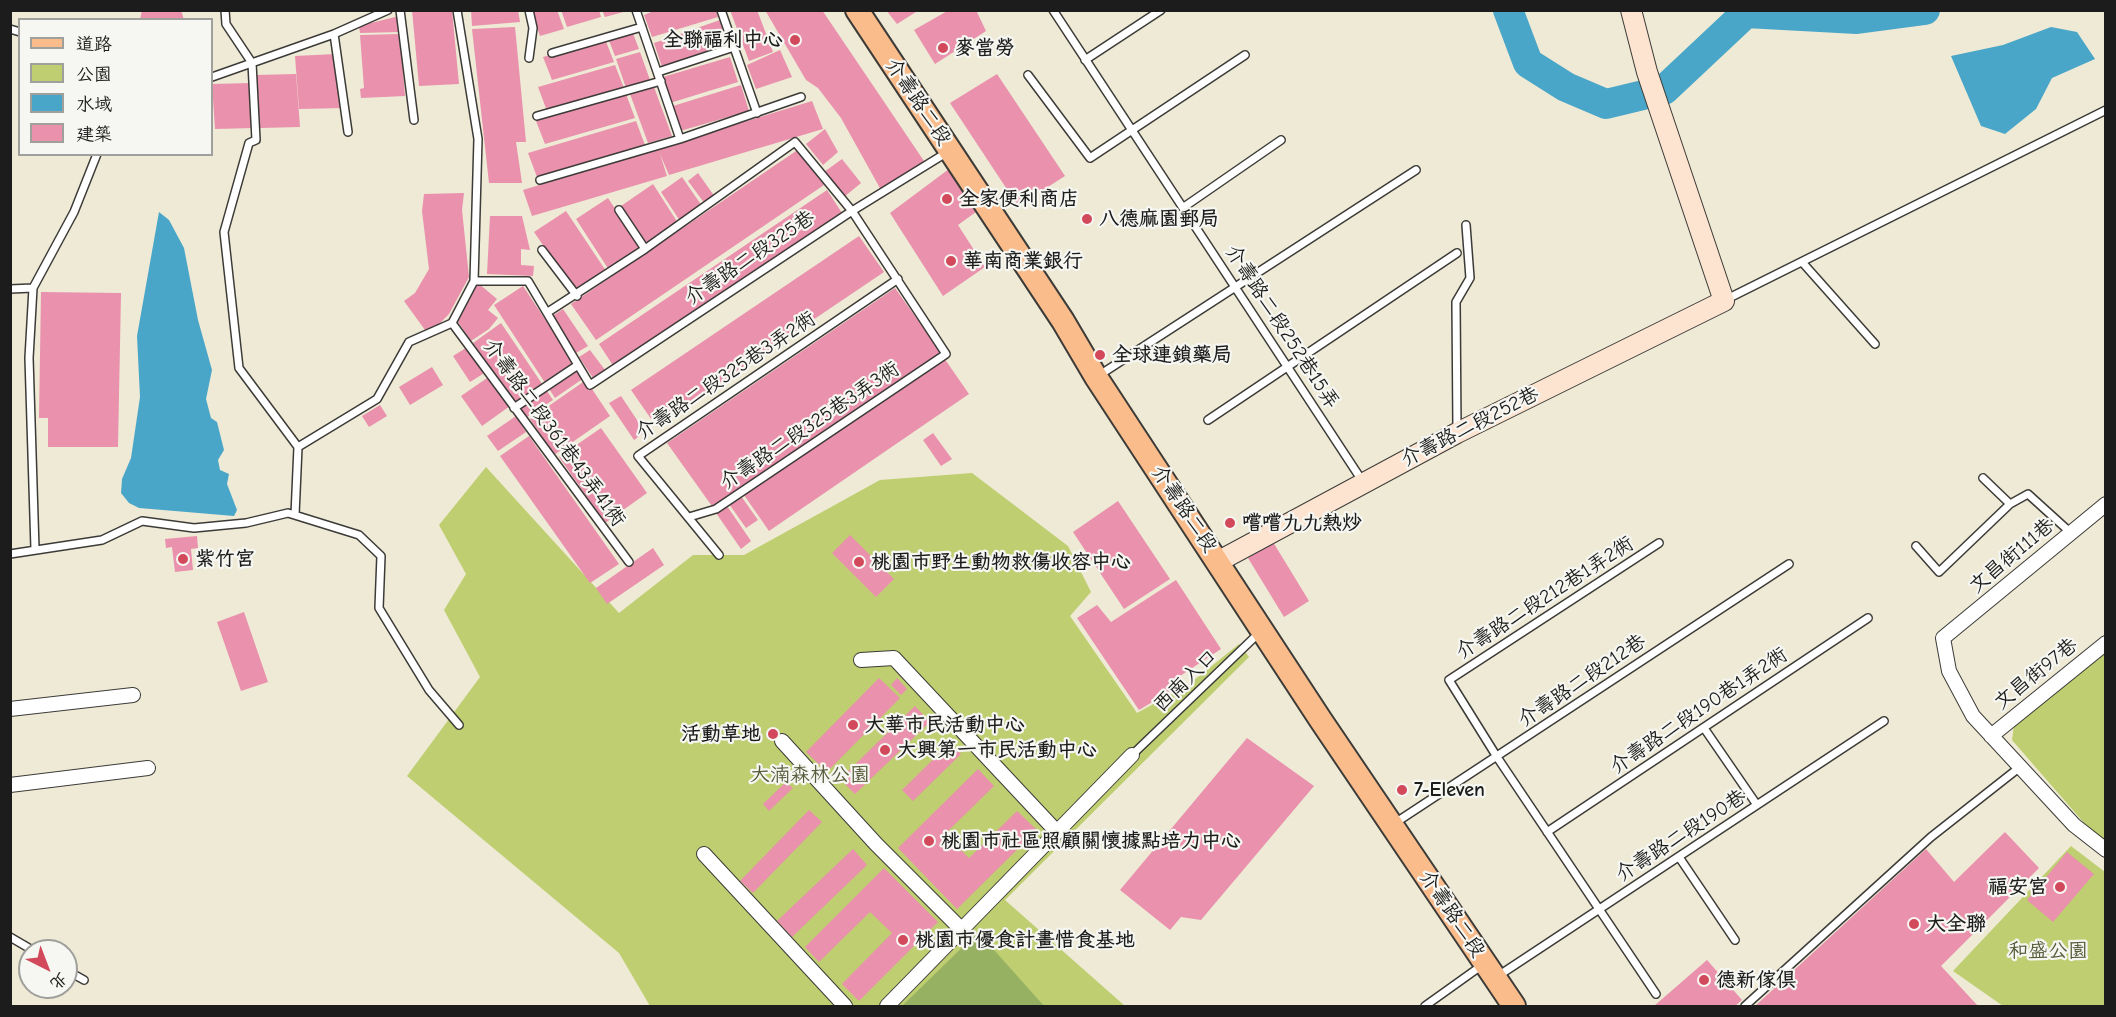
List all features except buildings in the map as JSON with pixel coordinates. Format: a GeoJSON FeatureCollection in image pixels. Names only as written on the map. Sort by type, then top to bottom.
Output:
{"type":"FeatureCollection","features":[{"type":"Feature","properties":{"kind":"main road","name":"介壽路二段"},"geometry":{"type":"LineString","coordinates":[[856,10],[951,150],[1096,377],[1263,630],[1514,1006]]}},
{"type":"Feature","properties":{"kind":"street"},"geometry":{"type":"LineString","coordinates":[[1631,10],[1647,72],[1724,300]]}},
{"type":"Feature","properties":{"kind":"street","name":"介壽路二段252巷"},"geometry":{"type":"LineString","coordinates":[[1219,561],[1457,433],[1724,300]]}},
{"type":"Feature","properties":{"kind":"street","name":"文昌街111巷"},"geometry":{"type":"LineString","coordinates":[[1991,736],[1973,716],[1949,671],[1943,639],[2106,504]]}},
{"type":"Feature","properties":{"kind":"street","name":"文昌街97巷"},"geometry":{"type":"LineString","coordinates":[[1991,736],[2106,643]]}},
{"type":"Feature","properties":{"kind":"street"},"geometry":{"type":"LineString","coordinates":[[861,660],[894,658],[1057,832]]}},
{"type":"Feature","properties":{"kind":"street"},"geometry":{"type":"LineString","coordinates":[[10,709],[134,695]]}},
{"type":"Feature","properties":{"kind":"street"},"geometry":{"type":"LineString","coordinates":[[1991,736],[2074,825],[2106,850]]}},
{"type":"Feature","properties":{"kind":"street"},"geometry":{"type":"LineString","coordinates":[[782,741],[876,844],[962,930]]}},
{"type":"Feature","properties":{"kind":"street"},"geometry":{"type":"LineString","coordinates":[[887,1006],[1132,755]]}},
{"type":"Feature","properties":{"kind":"street"},"geometry":{"type":"LineString","coordinates":[[10,784],[148,768]]}},
{"type":"Feature","properties":{"kind":"street"},"geometry":{"type":"LineString","coordinates":[[704,854],[845,1006]]}},
{"type":"Feature","properties":{"kind":"lane"},"geometry":{"type":"LineString","coordinates":[[225,10],[226,24],[252,63],[256,140],[249,143],[224,232],[239,368],[298,447],[295,515]]}},
{"type":"Feature","properties":{"kind":"lane"},"geometry":{"type":"LineString","coordinates":[[368,10],[369,19]]}},
{"type":"Feature","properties":{"kind":"lane"},"geometry":{"type":"LineString","coordinates":[[213,77],[334,34],[388,10]]}},
{"type":"Feature","properties":{"kind":"lane"},"geometry":{"type":"LineString","coordinates":[[400,10],[414,120]]}},
{"type":"Feature","properties":{"kind":"lane"},"geometry":{"type":"LineString","coordinates":[[298,447],[377,399],[409,342],[452,323],[474,281],[478,139],[457,10]]}},
{"type":"Feature","properties":{"kind":"lane"},"geometry":{"type":"LineString","coordinates":[[529,10],[533,28],[529,57]]}},
{"type":"Feature","properties":{"kind":"lane"},"geometry":{"type":"LineString","coordinates":[[636,10],[680,139]]}},
{"type":"Feature","properties":{"kind":"lane"},"geometry":{"type":"LineString","coordinates":[[721,10],[757,113]]}},
{"type":"Feature","properties":{"kind":"lane","name":"介壽路二段252巷15弄"},"geometry":{"type":"LineString","coordinates":[[1053,10],[1363,482]]}},
{"type":"Feature","properties":{"kind":"lane"},"geometry":{"type":"LineString","coordinates":[[1085,60],[1161,10]]}},
{"type":"Feature","properties":{"kind":"lane"},"geometry":{"type":"LineString","coordinates":[[552,53],[642,27]]}},
{"type":"Feature","properties":{"kind":"lane"},"geometry":{"type":"LineString","coordinates":[[334,34],[348,132]]}},
{"type":"Feature","properties":{"kind":"lane"},"geometry":{"type":"LineString","coordinates":[[658,72],[734,47]]}},
{"type":"Feature","properties":{"kind":"lane"},"geometry":{"type":"LineString","coordinates":[[1028,75],[1090,158],[1245,55]]}},
{"type":"Feature","properties":{"kind":"lane"},"geometry":{"type":"LineString","coordinates":[[537,116],[661,81]]}},
{"type":"Feature","properties":{"kind":"lane"},"geometry":{"type":"LineString","coordinates":[[540,180],[680,139],[801,97]]}},
{"type":"Feature","properties":{"kind":"lane"},"geometry":{"type":"LineString","coordinates":[[1724,300],[2106,110]]}},
{"type":"Feature","properties":{"kind":"lane"},"geometry":{"type":"LineString","coordinates":[[1184,207],[1281,140]]}},
{"type":"Feature","properties":{"kind":"lane"},"geometry":{"type":"LineString","coordinates":[[548,312],[577,296],[795,142],[852,211],[898,279]]}},
{"type":"Feature","properties":{"kind":"lane","name":"介壽路二段325巷"},"geometry":{"type":"LineString","coordinates":[[578,364],[590,385],[852,211],[951,150]]}},
{"type":"Feature","properties":{"kind":"lane"},"geometry":{"type":"LineString","coordinates":[[34,549],[29,358],[33,288],[74,212],[97,156]]}},
{"type":"Feature","properties":{"kind":"lane"},"geometry":{"type":"LineString","coordinates":[[1096,377],[1416,170]]}},
{"type":"Feature","properties":{"kind":"lane"},"geometry":{"type":"LineString","coordinates":[[619,210],[645,249]]}},
{"type":"Feature","properties":{"kind":"lane"},"geometry":{"type":"LineString","coordinates":[[1457,433],[1456,302],[1470,278],[1466,225]]}},
{"type":"Feature","properties":{"kind":"lane"},"geometry":{"type":"LineString","coordinates":[[542,250],[577,296]]}},
{"type":"Feature","properties":{"kind":"lane"},"geometry":{"type":"LineString","coordinates":[[1208,420],[1457,253]]}},
{"type":"Feature","properties":{"kind":"lane"},"geometry":{"type":"LineString","coordinates":[[1802,262],[1875,344]]}},
{"type":"Feature","properties":{"kind":"lane","name":"介壽路二段325巷3弄3衖"},"geometry":{"type":"LineString","coordinates":[[689,517],[716,509],[946,354],[898,279]]}},
{"type":"Feature","properties":{"kind":"lane","name":"介壽路二段325巷3弄2衖"},"geometry":{"type":"LineString","coordinates":[[689,517],[638,456],[898,279]]}},
{"type":"Feature","properties":{"kind":"lane"},"geometry":{"type":"LineString","coordinates":[[474,281],[528,281],[578,364],[514,408]]}},
{"type":"Feature","properties":{"kind":"lane"},"geometry":{"type":"LineString","coordinates":[[10,289],[33,288]]}},
{"type":"Feature","properties":{"kind":"lane","name":"介壽路二段361巷43弄41衖"},"geometry":{"type":"LineString","coordinates":[[452,323],[628,562]]}},
{"type":"Feature","properties":{"kind":"lane"},"geometry":{"type":"LineString","coordinates":[[1983,478],[2010,504]]}},
{"type":"Feature","properties":{"kind":"lane"},"geometry":{"type":"LineString","coordinates":[[1916,546],[1939,572],[2010,504],[2028,494],[2071,532]]}},
{"type":"Feature","properties":{"kind":"lane"},"geometry":{"type":"LineString","coordinates":[[10,554],[102,540],[142,521],[194,528],[246,523],[288,513],[359,535],[381,556],[379,608],[429,690],[459,725]]}},
{"type":"Feature","properties":{"kind":"lane"},"geometry":{"type":"LineString","coordinates":[[689,517],[719,555]]}},
{"type":"Feature","properties":{"kind":"lane","name":"介壽路二段212巷1弄2衖"},"geometry":{"type":"LineString","coordinates":[[1497,757],[1449,680],[1659,543]]}},
{"type":"Feature","properties":{"kind":"lane","name":"介壽路二段212巷"},"geometry":{"type":"LineString","coordinates":[[1392,825],[1789,564]]}},
{"type":"Feature","properties":{"kind":"lane","name":"介壽路二段190巷1弄2衖"},"geometry":{"type":"LineString","coordinates":[[1547,832],[1868,618]]}},
{"type":"Feature","properties":{"kind":"lane","name":"西南入口"},"geometry":{"type":"LineString","coordinates":[[1132,755],[1263,630]]}},
{"type":"Feature","properties":{"kind":"lane","name":"介壽路二段190巷"},"geometry":{"type":"LineString","coordinates":[[1425,1006],[1600,909],[1884,721]]}},
{"type":"Feature","properties":{"kind":"lane"},"geometry":{"type":"LineString","coordinates":[[1704,728],[1757,805]]}},
{"type":"Feature","properties":{"kind":"lane"},"geometry":{"type":"LineString","coordinates":[[1497,757],[1656,994]]}},
{"type":"Feature","properties":{"kind":"lane"},"geometry":{"type":"LineString","coordinates":[[1745,1006],[1931,837],[2020,767]]}},
{"type":"Feature","properties":{"kind":"lane"},"geometry":{"type":"LineString","coordinates":[[1678,857],[1735,940]]}},
{"type":"Feature","properties":{"kind":"lane"},"geometry":{"type":"LineString","coordinates":[[78,977],[84,980]]}},
{"type":"Feature","properties":{"kind":"green space","name":"大湳森林公園"},"geometry":{"type":"Polygon","coordinates":[[[486,467],[619,613],[693,555],[744,555],[880,480],[972,473],[1068,546],[1091,592],[1070,616],[1137,713],[1188,685],[1239,644],[1249,657],[1005,900],[1125,1006],[650,1006],[619,953],[407,776],[480,677],[444,610],[466,574],[439,525],[486,467]]]}},
{"type":"Feature","properties":{"kind":"green space"},"geometry":{"type":"Polygon","coordinates":[[[2105,650],[2105,843],[2098,839],[2012,740],[2014,725],[2105,650]]]}},
{"type":"Feature","properties":{"kind":"green space","name":"和盛公園"},"geometry":{"type":"Polygon","coordinates":[[[2071,846],[2105,872],[2105,1006],[2003,1006],[1953,971],[2071,846]]]}},
{"type":"Feature","properties":{"kind":"green space"},"geometry":{"type":"Polygon","coordinates":[[[978,932],[1044,1006],[902,1006],[978,932]]]}},
{"type":"Feature","properties":{"kind":"water"},"geometry":{"type":"Polygon","coordinates":[[[2051,27],[2077,32],[2095,59],[2052,78],[2036,109],[2005,134],[1981,126],[1951,56],[2003,45],[2051,27]]]}},
{"type":"Feature","properties":{"kind":"water"},"geometry":{"type":"Polygon","coordinates":[[[159,212],[169,220],[184,248],[198,320],[212,370],[206,399],[211,418],[217,422],[224,450],[218,460],[220,470],[229,474],[227,484],[237,510],[234,516],[139,508],[129,503],[121,493],[122,479],[131,458],[140,397],[137,336],[159,212]]]}},
{"type":"Feature","properties":{"kind":"waterway"},"geometry":{"type":"LineString","coordinates":[[1508,10],[1528,63],[1566,87],[1606,104],[1664,90],[1746,13],[1857,19],[1925,10]]}},
{"type":"Feature","properties":{"kind":"place","name":"全聯福利中心"},"geometry":{"type":"Point","coordinates":[795,40]}},
{"type":"Feature","properties":{"kind":"place","name":"麥當勞"},"geometry":{"type":"Point","coordinates":[943,48]}},
{"type":"Feature","properties":{"kind":"place","name":"全家便利商店"},"geometry":{"type":"Point","coordinates":[947,199]}},
{"type":"Feature","properties":{"kind":"place","name":"八德麻園郵局"},"geometry":{"type":"Point","coordinates":[1087,219]}},
{"type":"Feature","properties":{"kind":"place","name":"華南商業銀行"},"geometry":{"type":"Point","coordinates":[951,261]}},
{"type":"Feature","properties":{"kind":"place","name":"全球連鎖藥局"},"geometry":{"type":"Point","coordinates":[1100,355]}},
{"type":"Feature","properties":{"kind":"place","name":"嚐嚐九九熱炒"},"geometry":{"type":"Point","coordinates":[1230,523]}},
{"type":"Feature","properties":{"kind":"place","name":"紫竹宮"},"geometry":{"type":"Point","coordinates":[183,559]}},
{"type":"Feature","properties":{"kind":"place","name":"桃園市野生動物救傷收容中心"},"geometry":{"type":"Point","coordinates":[859,562]}},
{"type":"Feature","properties":{"kind":"place","name":"大華市民活動中心"},"geometry":{"type":"Point","coordinates":[853,725]}},
{"type":"Feature","properties":{"kind":"place","name":"活動草地"},"geometry":{"type":"Point","coordinates":[773,734]}},
{"type":"Feature","properties":{"kind":"place","name":"大興第一市民活動中心"},"geometry":{"type":"Point","coordinates":[885,750]}},
{"type":"Feature","properties":{"kind":"place","name":"7-Eleven"},"geometry":{"type":"Point","coordinates":[1402,790]}},
{"type":"Feature","properties":{"kind":"place","name":"桃園市社區照顧關懷據點培力中心"},"geometry":{"type":"Point","coordinates":[929,841]}},
{"type":"Feature","properties":{"kind":"place","name":"福安宮"},"geometry":{"type":"Point","coordinates":[2060,887]}},
{"type":"Feature","properties":{"kind":"place","name":"大全聯"},"geometry":{"type":"Point","coordinates":[1914,924]}},
{"type":"Feature","properties":{"kind":"place","name":"桃園市優食計畫惜食基地"},"geometry":{"type":"Point","coordinates":[903,940]}},
{"type":"Feature","properties":{"kind":"place","name":"德新傢俱"},"geometry":{"type":"Point","coordinates":[1704,980]}}]}
